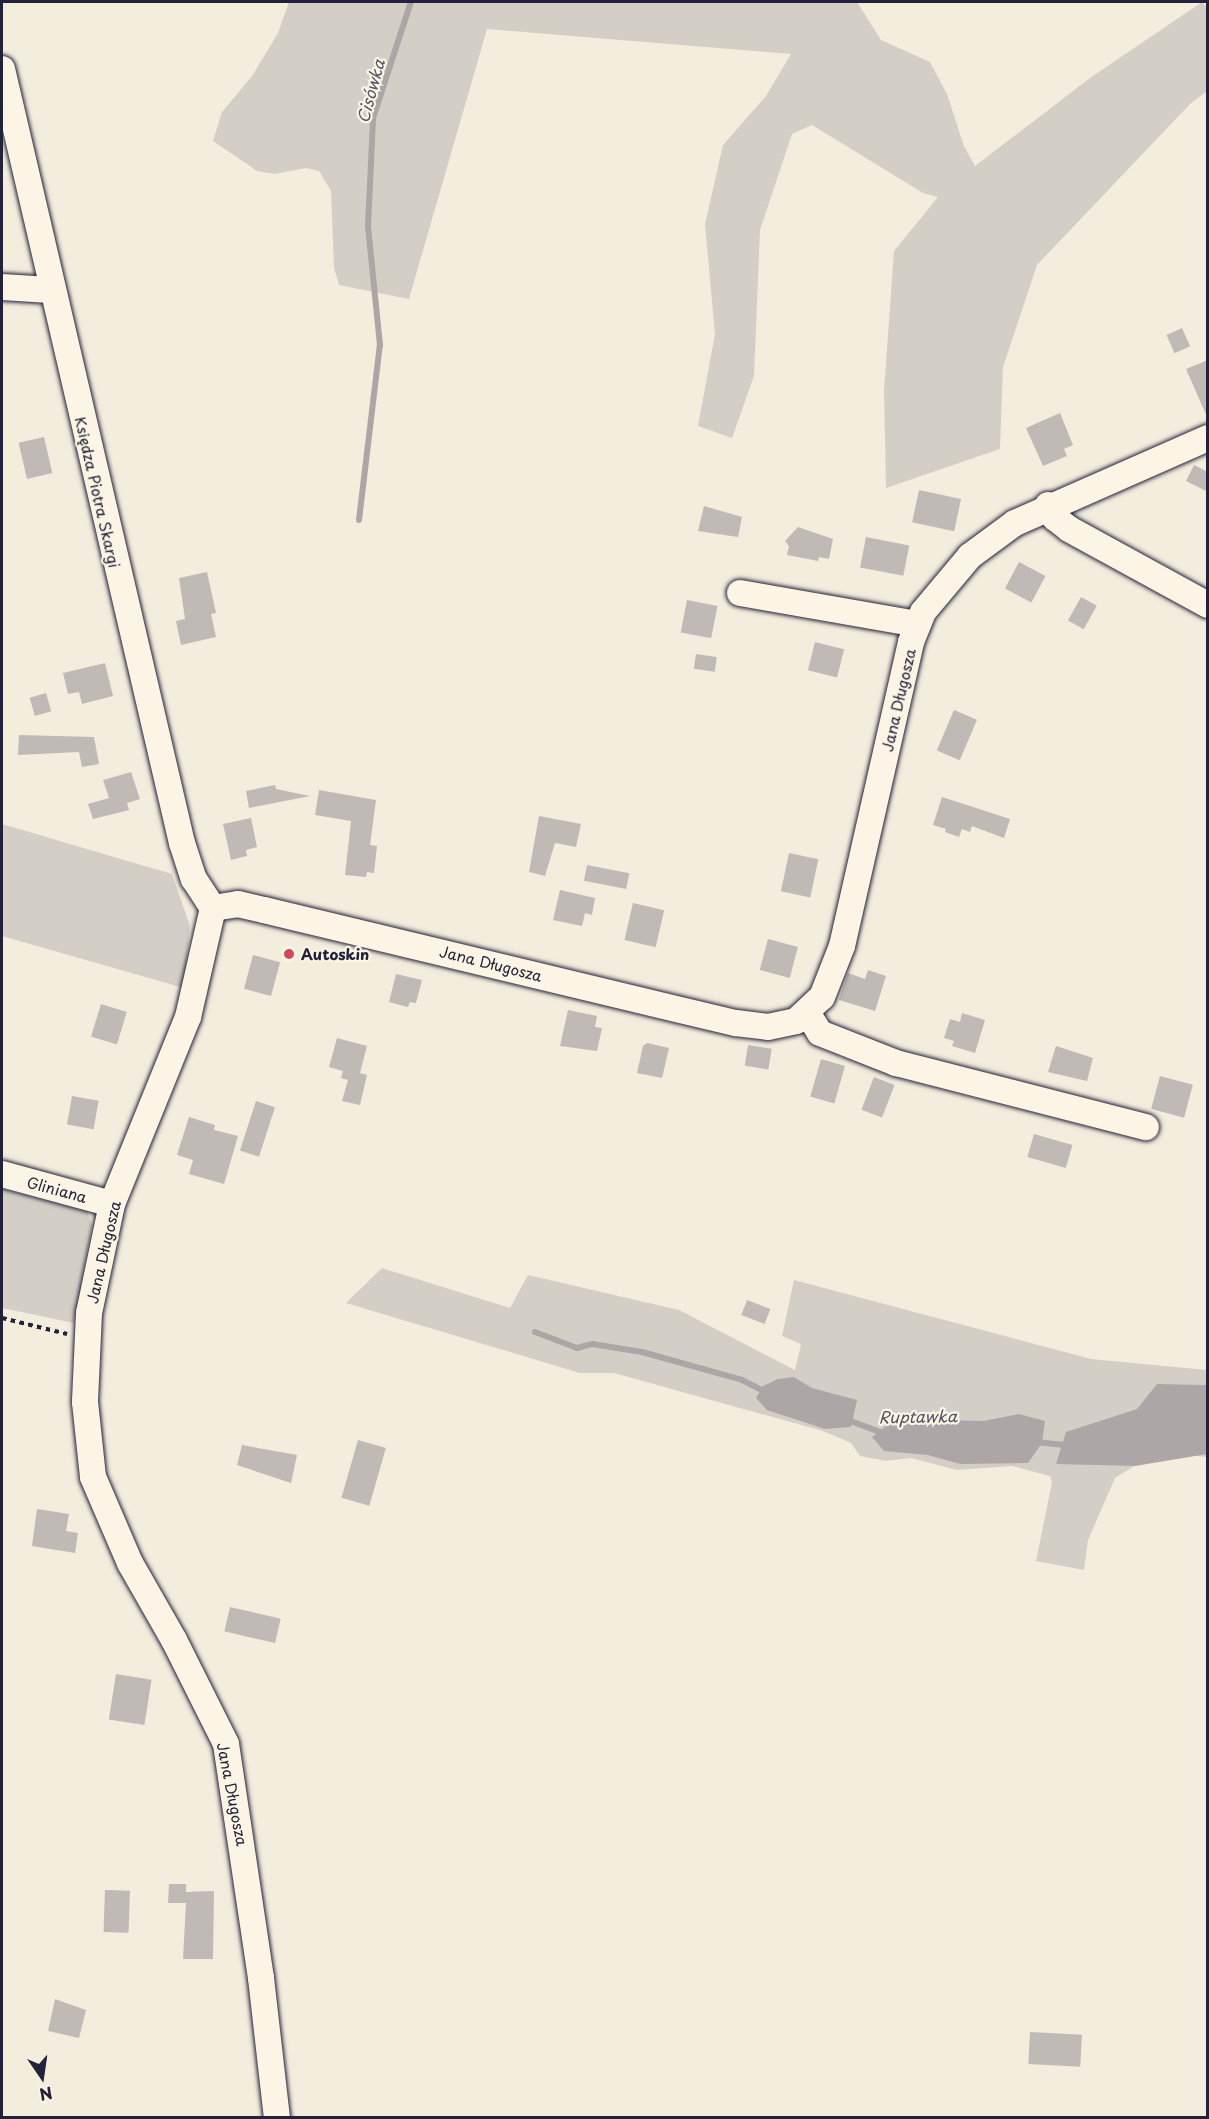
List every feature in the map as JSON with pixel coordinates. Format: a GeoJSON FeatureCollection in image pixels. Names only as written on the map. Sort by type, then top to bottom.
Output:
{"type":"FeatureCollection","features":[{"type":"Feature","properties":{"kind":"street","name":"Księdza Piotra Skargi"},"geometry":{"type":"LineString","coordinates":[[2,69],[50,290],[182,843],[194,879],[213,908]]}},
{"type":"Feature","properties":{"kind":"street"},"geometry":{"type":"LineString","coordinates":[[2,287],[50,290]]}},
{"type":"Feature","properties":{"kind":"street","name":"Jana Długosza"},"geometry":{"type":"LineString","coordinates":[[277,2118],[261,1978],[226,1744],[174,1640],[130,1563],[93,1477],[85,1402],[86,1339],[112,1204],[188,1017],[213,908],[238,904],[264,909],[736,1023],[782,1026],[808,1014],[828,985],[849,922],[917,624],[947,580],[970,556],[1015,523],[1048,505],[1208,438]]}},
{"type":"Feature","properties":{"kind":"street"},"geometry":{"type":"LineString","coordinates":[[1048,505],[1055,518],[1069,529],[1208,605]]}},
{"type":"Feature","properties":{"kind":"street"},"geometry":{"type":"LineString","coordinates":[[740,593],[917,624]]}},
{"type":"Feature","properties":{"kind":"street"},"geometry":{"type":"LineString","coordinates":[[808,1014],[820,1033],[896,1063],[1146,1127]]}},
{"type":"Feature","properties":{"kind":"street","name":"Gliniana"},"geometry":{"type":"LineString","coordinates":[[2,1174],[112,1204]]}},
{"type":"Feature","properties":{"kind":"path"},"geometry":{"type":"LineString","coordinates":[[2,1318],[86,1339]]}},
{"type":"Feature","properties":{"kind":"shaded area"},"geometry":{"type":"Polygon","coordinates":[[[289,2],[857,2],[881,40],[930,62],[947,94],[964,146],[975,166],[1090,78],[1202,2],[1207,8],[1207,91],[1191,103],[1037,265],[1003,367],[1000,449],[886,488],[884,391],[894,251],[938,197],[923,193],[812,125],[792,134],[760,230],[754,376],[732,438],[698,426],[715,334],[705,224],[723,145],[766,96],[791,54],[487,29],[409,299],[339,285],[334,268],[331,191],[319,171],[306,168],[275,174],[257,171],[213,141],[222,112],[252,76],[278,33],[289,2]]]}},
{"type":"Feature","properties":{"kind":"shaded area"},"geometry":{"type":"Polygon","coordinates":[[[2,824],[172,874],[190,926],[184,988],[2,936],[2,824]]]}},
{"type":"Feature","properties":{"kind":"shaded area"},"geometry":{"type":"Polygon","coordinates":[[[2,1189],[87,1211],[92,1225],[74,1323],[2,1308],[2,1189]]]}},
{"type":"Feature","properties":{"kind":"shaded area"},"geometry":{"type":"Polygon","coordinates":[[[382,1268],[510,1308],[528,1275],[679,1310],[795,1370],[801,1344],[782,1336],[794,1280],[1091,1359],[1207,1370],[1207,1457],[1175,1454],[1139,1463],[1115,1478],[1088,1540],[1084,1570],[1036,1561],[1052,1482],[1050,1476],[1012,1466],[957,1470],[911,1458],[886,1461],[860,1456],[851,1443],[823,1431],[614,1373],[580,1373],[346,1303],[382,1268]]]}},
{"type":"Feature","properties":{"kind":"shaded area"},"geometry":{"type":"Polygon","coordinates":[[[794,1377],[812,1388],[857,1400],[851,1427],[825,1429],[767,1410],[756,1398],[763,1386],[778,1379],[794,1377]]]}},
{"type":"Feature","properties":{"kind":"shaded area"},"geometry":{"type":"Polygon","coordinates":[[[1157,1384],[1207,1385],[1207,1454],[1135,1466],[1056,1464],[1066,1432],[1137,1409],[1157,1384]]]}},
{"type":"Feature","properties":{"kind":"shaded area"},"geometry":{"type":"Polygon","coordinates":[[[1019,1414],[1045,1421],[1042,1443],[1028,1463],[960,1464],[928,1455],[884,1451],[872,1437],[895,1419],[983,1421],[1019,1414]]]}},
{"type":"Feature","properties":{"kind":"building"},"geometry":{"type":"Polygon","coordinates":[[[1182,328],[1190,346],[1175,353],[1166,335],[1182,328]]]}},
{"type":"Feature","properties":{"kind":"building"},"geometry":{"type":"Polygon","coordinates":[[[1208,360],[1208,419],[1186,369],[1208,360]]]}},
{"type":"Feature","properties":{"kind":"building"},"geometry":{"type":"Polygon","coordinates":[[[1060,413],[1073,445],[1064,449],[1067,456],[1043,466],[1026,428],[1060,413]]]}},
{"type":"Feature","properties":{"kind":"building"},"geometry":{"type":"Polygon","coordinates":[[[44,437],[52,473],[27,479],[19,443],[44,437]]]}},
{"type":"Feature","properties":{"kind":"building"},"geometry":{"type":"Polygon","coordinates":[[[1194,465],[1208,472],[1208,492],[1186,481],[1194,465]]]}},
{"type":"Feature","properties":{"kind":"building"},"geometry":{"type":"Polygon","coordinates":[[[919,490],[961,499],[954,531],[912,522],[919,490]]]}},
{"type":"Feature","properties":{"kind":"building"},"geometry":{"type":"Polygon","coordinates":[[[704,506],[742,517],[738,537],[698,531],[704,506]]]}},
{"type":"Feature","properties":{"kind":"building"},"geometry":{"type":"Polygon","coordinates":[[[798,527],[833,539],[829,559],[819,557],[818,561],[787,555],[789,546],[785,541],[798,527]]]}},
{"type":"Feature","properties":{"kind":"building"},"geometry":{"type":"Polygon","coordinates":[[[866,537],[909,545],[903,576],[860,567],[866,537]]]}},
{"type":"Feature","properties":{"kind":"building"},"geometry":{"type":"Polygon","coordinates":[[[1019,562],[1045,576],[1031,603],[1005,588],[1019,562]]]}},
{"type":"Feature","properties":{"kind":"building"},"geometry":{"type":"Polygon","coordinates":[[[207,572],[216,613],[211,614],[216,637],[181,645],[176,621],[185,619],[179,578],[207,572]]]}},
{"type":"Feature","properties":{"kind":"building"},"geometry":{"type":"Polygon","coordinates":[[[1081,597],[1097,606],[1084,629],[1068,621],[1081,597]]]}},
{"type":"Feature","properties":{"kind":"building"},"geometry":{"type":"Polygon","coordinates":[[[687,600],[717,606],[711,638],[681,632],[687,600]]]}},
{"type":"Feature","properties":{"kind":"building"},"geometry":{"type":"Polygon","coordinates":[[[815,642],[844,649],[837,677],[808,670],[815,642]]]}},
{"type":"Feature","properties":{"kind":"building"},"geometry":{"type":"Polygon","coordinates":[[[696,654],[717,657],[715,672],[694,669],[696,654]]]}},
{"type":"Feature","properties":{"kind":"building"},"geometry":{"type":"Polygon","coordinates":[[[105,663],[113,696],[82,704],[79,692],[68,694],[63,673],[105,663]]]}},
{"type":"Feature","properties":{"kind":"building"},"geometry":{"type":"Polygon","coordinates":[[[46,693],[51,711],[35,716],[30,698],[46,693]]]}},
{"type":"Feature","properties":{"kind":"building"},"geometry":{"type":"Polygon","coordinates":[[[954,710],[977,720],[960,760],[937,751],[954,710]]]}},
{"type":"Feature","properties":{"kind":"building"},"geometry":{"type":"Polygon","coordinates":[[[19,735],[94,737],[99,764],[82,767],[79,752],[18,755],[19,735]]]}},
{"type":"Feature","properties":{"kind":"building"},"geometry":{"type":"Polygon","coordinates":[[[131,772],[140,799],[127,803],[129,810],[93,819],[88,804],[109,798],[103,780],[131,772]]]}},
{"type":"Feature","properties":{"kind":"building"},"geometry":{"type":"Polygon","coordinates":[[[275,785],[276,789],[310,796],[249,808],[246,791],[275,785]]]}},
{"type":"Feature","properties":{"kind":"building"},"geometry":{"type":"Polygon","coordinates":[[[319,790],[376,800],[370,845],[377,846],[374,873],[367,872],[366,877],[345,875],[351,821],[315,815],[319,790]]]}},
{"type":"Feature","properties":{"kind":"building"},"geometry":{"type":"Polygon","coordinates":[[[942,797],[1010,819],[1004,838],[972,826],[970,832],[962,829],[959,837],[945,832],[946,829],[933,825],[942,797]]]}},
{"type":"Feature","properties":{"kind":"building"},"geometry":{"type":"Polygon","coordinates":[[[539,816],[581,824],[576,847],[555,843],[545,876],[529,872],[539,816]]]}},
{"type":"Feature","properties":{"kind":"building"},"geometry":{"type":"Polygon","coordinates":[[[251,818],[257,847],[246,850],[247,856],[231,860],[223,824],[251,818]]]}},
{"type":"Feature","properties":{"kind":"building"},"geometry":{"type":"Polygon","coordinates":[[[789,853],[818,859],[810,897],[781,891],[789,853]]]}},
{"type":"Feature","properties":{"kind":"building"},"geometry":{"type":"Polygon","coordinates":[[[587,865],[629,873],[626,889],[584,881],[587,865]]]}},
{"type":"Feature","properties":{"kind":"building"},"geometry":{"type":"Polygon","coordinates":[[[560,890],[595,898],[592,915],[585,913],[582,926],[553,920],[560,890]]]}},
{"type":"Feature","properties":{"kind":"building"},"geometry":{"type":"Polygon","coordinates":[[[633,903],[664,910],[656,947],[624,940],[633,903]]]}},
{"type":"Feature","properties":{"kind":"building"},"geometry":{"type":"Polygon","coordinates":[[[768,939],[798,947],[790,978],[760,970],[768,939]]]}},
{"type":"Feature","properties":{"kind":"building"},"geometry":{"type":"Polygon","coordinates":[[[253,955],[280,962],[271,996],[244,989],[253,955]]]}},
{"type":"Feature","properties":{"kind":"building"},"geometry":{"type":"Polygon","coordinates":[[[868,970],[886,976],[875,1011],[839,1000],[848,973],[865,979],[868,970]]]}},
{"type":"Feature","properties":{"kind":"building"},"geometry":{"type":"Polygon","coordinates":[[[396,974],[422,980],[416,1003],[410,1002],[408,1007],[389,1002],[396,974]]]}},
{"type":"Feature","properties":{"kind":"building"},"geometry":{"type":"Polygon","coordinates":[[[101,1004],[127,1012],[117,1044],[91,1037],[101,1004]]]}},
{"type":"Feature","properties":{"kind":"building"},"geometry":{"type":"Polygon","coordinates":[[[568,1010],[597,1016],[595,1027],[602,1028],[597,1051],[560,1046],[568,1010]]]}},
{"type":"Feature","properties":{"kind":"building"},"geometry":{"type":"Polygon","coordinates":[[[962,1013],[985,1020],[975,1053],[952,1046],[954,1041],[944,1038],[950,1019],[960,1022],[962,1013]]]}},
{"type":"Feature","properties":{"kind":"building"},"geometry":{"type":"Polygon","coordinates":[[[337,1038],[367,1046],[360,1073],[367,1075],[360,1105],[342,1101],[348,1080],[341,1078],[343,1071],[329,1067],[337,1038]]]}},
{"type":"Feature","properties":{"kind":"building"},"geometry":{"type":"Polygon","coordinates":[[[647,1043],[669,1048],[662,1078],[637,1073],[643,1046],[647,1043]]]}},
{"type":"Feature","properties":{"kind":"building"},"geometry":{"type":"Polygon","coordinates":[[[748,1045],[772,1049],[768,1069],[745,1066],[748,1045]]]}},
{"type":"Feature","properties":{"kind":"building"},"geometry":{"type":"Polygon","coordinates":[[[1056,1046],[1093,1058],[1087,1081],[1048,1072],[1056,1046]]]}},
{"type":"Feature","properties":{"kind":"building"},"geometry":{"type":"Polygon","coordinates":[[[821,1059],[845,1066],[834,1103],[810,1096],[821,1059]]]}},
{"type":"Feature","properties":{"kind":"building"},"geometry":{"type":"Polygon","coordinates":[[[1160,1076],[1193,1085],[1184,1118],[1151,1109],[1160,1076]]]}},
{"type":"Feature","properties":{"kind":"building"},"geometry":{"type":"Polygon","coordinates":[[[874,1077],[895,1085],[882,1118],[861,1110],[874,1077]]]}},
{"type":"Feature","properties":{"kind":"building"},"geometry":{"type":"Polygon","coordinates":[[[72,1096],[99,1101],[94,1129],[67,1125],[72,1096]]]}},
{"type":"Feature","properties":{"kind":"building"},"geometry":{"type":"Polygon","coordinates":[[[256,1101],[275,1107],[259,1157],[240,1150],[256,1101]]]}},
{"type":"Feature","properties":{"kind":"building"},"geometry":{"type":"Polygon","coordinates":[[[189,1117],[215,1125],[214,1130],[238,1136],[224,1184],[189,1174],[193,1160],[177,1155],[189,1117]]]}},
{"type":"Feature","properties":{"kind":"building"},"geometry":{"type":"Polygon","coordinates":[[[1034,1134],[1072,1145],[1066,1168],[1027,1157],[1034,1134]]]}},
{"type":"Feature","properties":{"kind":"building"},"geometry":{"type":"Polygon","coordinates":[[[747,1300],[770,1309],[765,1324],[741,1315],[747,1300]]]}},
{"type":"Feature","properties":{"kind":"building"},"geometry":{"type":"Polygon","coordinates":[[[358,1440],[386,1448],[369,1506],[341,1498],[358,1440]]]}},
{"type":"Feature","properties":{"kind":"building"},"geometry":{"type":"Polygon","coordinates":[[[242,1445],[297,1455],[291,1483],[237,1465],[242,1445]]]}},
{"type":"Feature","properties":{"kind":"building"},"geometry":{"type":"Polygon","coordinates":[[[37,1509],[69,1514],[66,1531],[78,1533],[75,1553],[32,1546],[37,1509]]]}},
{"type":"Feature","properties":{"kind":"building"},"geometry":{"type":"Polygon","coordinates":[[[230,1607],[281,1619],[275,1643],[224,1631],[230,1607]]]}},
{"type":"Feature","properties":{"kind":"building"},"geometry":{"type":"Polygon","coordinates":[[[116,1674],[152,1680],[144,1725],[109,1719],[116,1674]]]}},
{"type":"Feature","properties":{"kind":"building"},"geometry":{"type":"Polygon","coordinates":[[[169,1884],[186,1884],[186,1892],[214,1891],[213,1959],[183,1959],[186,1903],[168,1903],[169,1884]]]}},
{"type":"Feature","properties":{"kind":"building"},"geometry":{"type":"Polygon","coordinates":[[[105,1890],[130,1891],[129,1933],[104,1932],[105,1890]]]}},
{"type":"Feature","properties":{"kind":"building"},"geometry":{"type":"Polygon","coordinates":[[[55,1999],[86,2010],[79,2038],[48,2031],[55,1999]]]}},
{"type":"Feature","properties":{"kind":"building"},"geometry":{"type":"Polygon","coordinates":[[[1030,2032],[1082,2035],[1080,2067],[1028,2064],[1030,2032]]]}},
{"type":"Feature","properties":{"kind":"waterway","name":"Cisówka"},"geometry":{"type":"LineString","coordinates":[[359,520],[380,345],[368,226],[373,118],[411,2]]}},
{"type":"Feature","properties":{"kind":"waterway","name":"Ruptawka"},"geometry":{"type":"LineString","coordinates":[[535,1332],[577,1348],[592,1344],[642,1352],[742,1380],[766,1392]]}},
{"type":"Feature","properties":{"kind":"waterway","name":"Ruptawka"},"geometry":{"type":"LineString","coordinates":[[845,1419],[883,1433]]}},
{"type":"Feature","properties":{"kind":"waterway","name":"Ruptawka"},"geometry":{"type":"LineString","coordinates":[[1036,1442],[1067,1445]]}},
{"type":"Feature","properties":{"kind":"place","name":"Autoskin"},"geometry":{"type":"Point","coordinates":[289,954]}}]}
